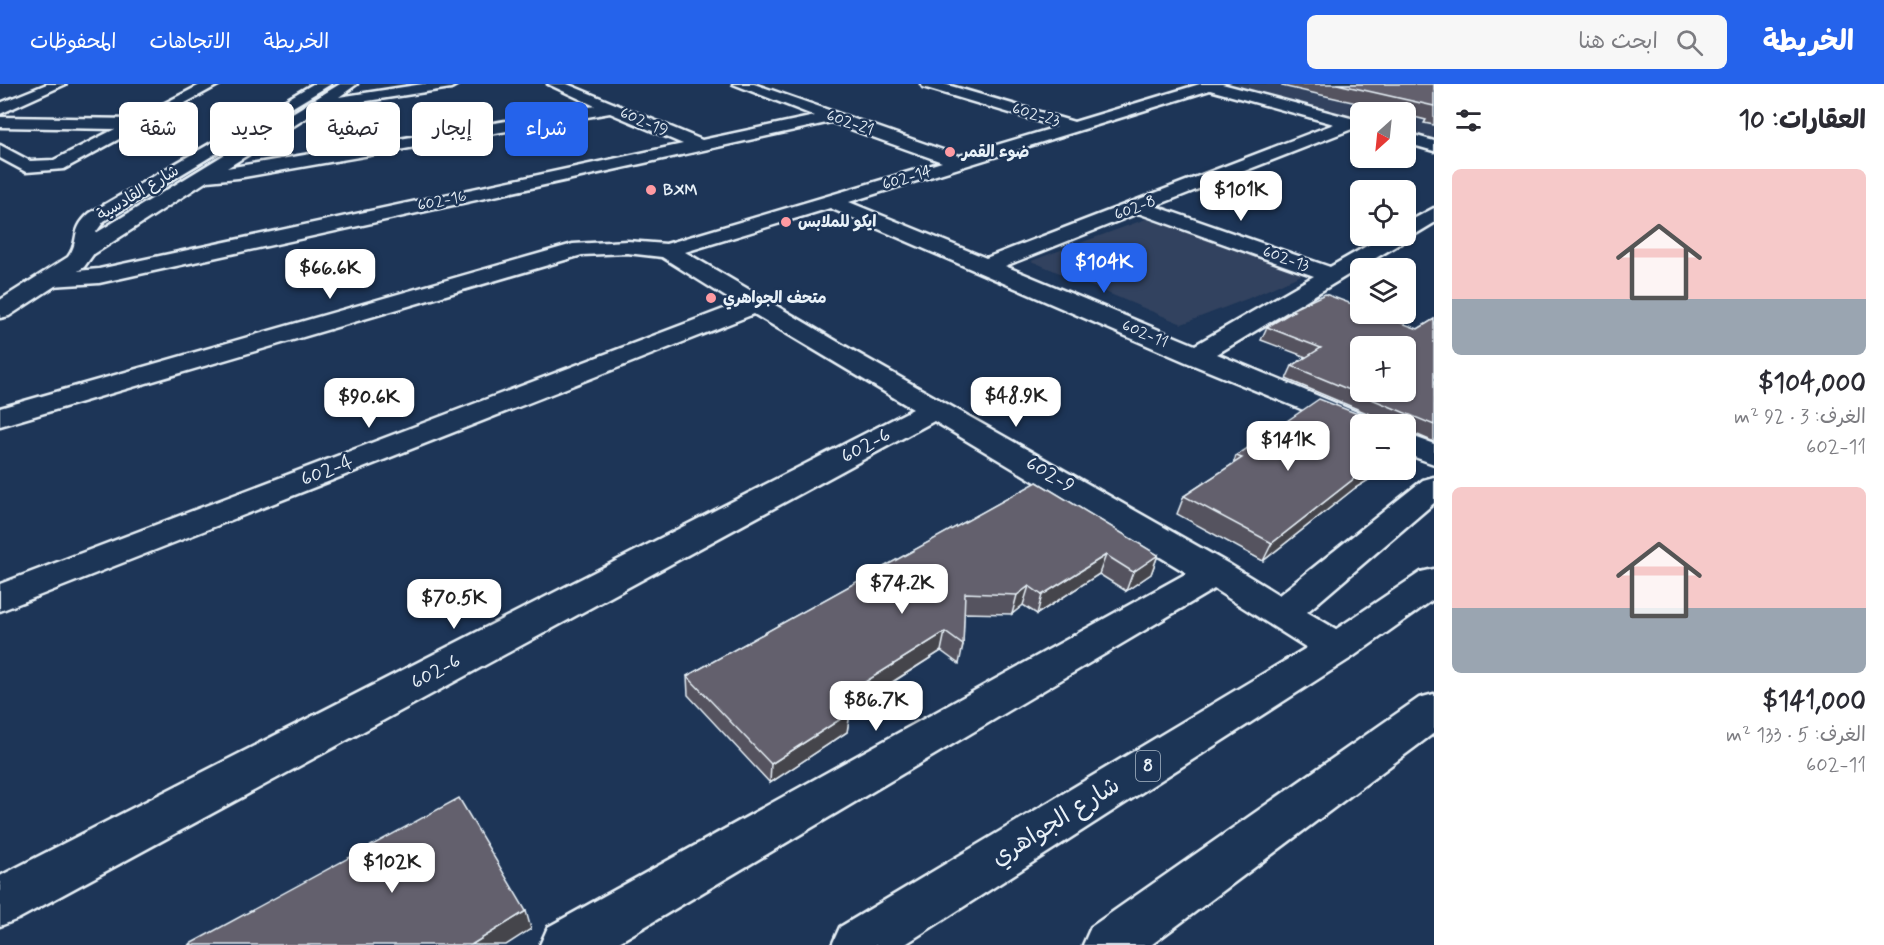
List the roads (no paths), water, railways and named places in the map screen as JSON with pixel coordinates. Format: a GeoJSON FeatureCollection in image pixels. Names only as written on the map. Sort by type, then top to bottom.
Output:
{"type":"FeatureCollection","features":[{"type":"Feature","properties":{"kind":"main road"},"geometry":{"type":"LineString","coordinates":[[0,109],[59,84]]}},
{"type":"Feature","properties":{"kind":"main road"},"geometry":{"type":"LineString","coordinates":[[179,102],[213,84]]}},
{"type":"Feature","properties":{"kind":"main road","name":"شارع القادسية"},"geometry":{"type":"LineString","coordinates":[[86,249],[84,234],[97,217],[324,84]]}},
{"type":"Feature","properties":{"kind":"main road"},"geometry":{"type":"LineString","coordinates":[[321,102],[350,84]]}},
{"type":"Feature","properties":{"kind":"main road"},"geometry":{"type":"LineString","coordinates":[[335,102],[451,84]]}},
{"type":"Feature","properties":{"kind":"main road","name":"602-19"},"geometry":{"type":"LineString","coordinates":[[555,84],[700,145]]}},
{"type":"Feature","properties":{"kind":"main road","name":"602-21"},"geometry":{"type":"LineString","coordinates":[[740,84],[960,162]]}},
{"type":"Feature","properties":{"kind":"main road","name":"602-23"},"geometry":{"type":"LineString","coordinates":[[928,84],[1076,127]]}},
{"type":"Feature","properties":{"kind":"main road"},"geometry":{"type":"LineString","coordinates":[[944,89],[963,84]]}},
{"type":"Feature","properties":{"kind":"main road"},"geometry":{"type":"LineString","coordinates":[[1213,85],[1350,123]]}},
{"type":"Feature","properties":{"kind":"main road","name":"602-14"},"geometry":{"type":"LineString","coordinates":[[667,251],[1213,85]]}},
{"type":"Feature","properties":{"kind":"main road"},"geometry":{"type":"LineString","coordinates":[[203,176],[238,173],[611,108]]}},
{"type":"Feature","properties":{"kind":"main road"},"geometry":{"type":"LineString","coordinates":[[0,311],[76,262],[86,249],[306,111]]}},
{"type":"Feature","properties":{"kind":"main road","name":"602-16"},"geometry":{"type":"LineString","coordinates":[[51,279],[99,276],[831,117]]}},
{"type":"Feature","properties":{"kind":"main road"},"geometry":{"type":"LineString","coordinates":[[0,122],[119,124]]}},
{"type":"Feature","properties":{"kind":"main road"},"geometry":{"type":"LineString","coordinates":[[52,123],[0,150],[26,167],[52,167],[67,162],[119,134]]}},
{"type":"Feature","properties":{"kind":"main road","name":"602-8"},"geometry":{"type":"LineString","coordinates":[[985,266],[1350,127]]}},
{"type":"Feature","properties":{"kind":"main road"},"geometry":{"type":"LineString","coordinates":[[1416,141],[1434,146]]}},
{"type":"Feature","properties":{"kind":"main road","name":"602-11"},"geometry":{"type":"LineString","coordinates":[[831,201],[1350,419]]}},
{"type":"Feature","properties":{"kind":"main road","name":"602-13"},"geometry":{"type":"LineString","coordinates":[[1138,207],[1332,275]]}},
{"type":"Feature","properties":{"kind":"main road"},"geometry":{"type":"LineString","coordinates":[[1416,225],[1434,214]]}},
{"type":"Feature","properties":{"kind":"main road"},"geometry":{"type":"LineString","coordinates":[[1195,356],[1381,246]]}},
{"type":"Feature","properties":{"kind":"main road"},"geometry":{"type":"LineString","coordinates":[[0,417],[582,249],[627,247],[667,251]]}},
{"type":"Feature","properties":{"kind":"main road","name":"602-9"},"geometry":{"type":"LineString","coordinates":[[667,251],[755,305],[1216,572],[1337,648]]}},
{"type":"Feature","properties":{"kind":"main road","name":"602-4"},"geometry":{"type":"LineString","coordinates":[[0,598],[755,305]]}},
{"type":"Feature","properties":{"kind":"main road","name":"602-6"},"geometry":{"type":"LineString","coordinates":[[0,902],[935,409]]}},
{"type":"Feature","properties":{"kind":"main road"},"geometry":{"type":"LineString","coordinates":[[1416,447],[1434,455]]}},
{"type":"Feature","properties":{"kind":"main road"},"geometry":{"type":"LineString","coordinates":[[1281,613],[1434,487]]}},
{"type":"Feature","properties":{"kind":"main road"},"geometry":{"type":"LineString","coordinates":[[566,945],[1216,572]]}},
{"type":"Feature","properties":{"kind":"main road","name":"شارع الجواهري"},"geometry":{"type":"LineString","coordinates":[[858,945],[1337,648],[1434,581]]}},
{"type":"Feature","properties":{"kind":"main road"},"geometry":{"type":"LineString","coordinates":[[1109,945],[1434,710]]}},
{"type":"Feature","properties":{"kind":"place","name":"ضوء القمر"},"geometry":{"type":"Point","coordinates":[950,152]}},
{"type":"Feature","properties":{"kind":"place","name":"BXM"},"geometry":{"type":"Point","coordinates":[651,190]}},
{"type":"Feature","properties":{"kind":"place","name":"ايكو للملابس"},"geometry":{"type":"Point","coordinates":[786,222]}},
{"type":"Feature","properties":{"kind":"place","name":"متحف الجواهري"},"geometry":{"type":"Point","coordinates":[711,298]}}]}
